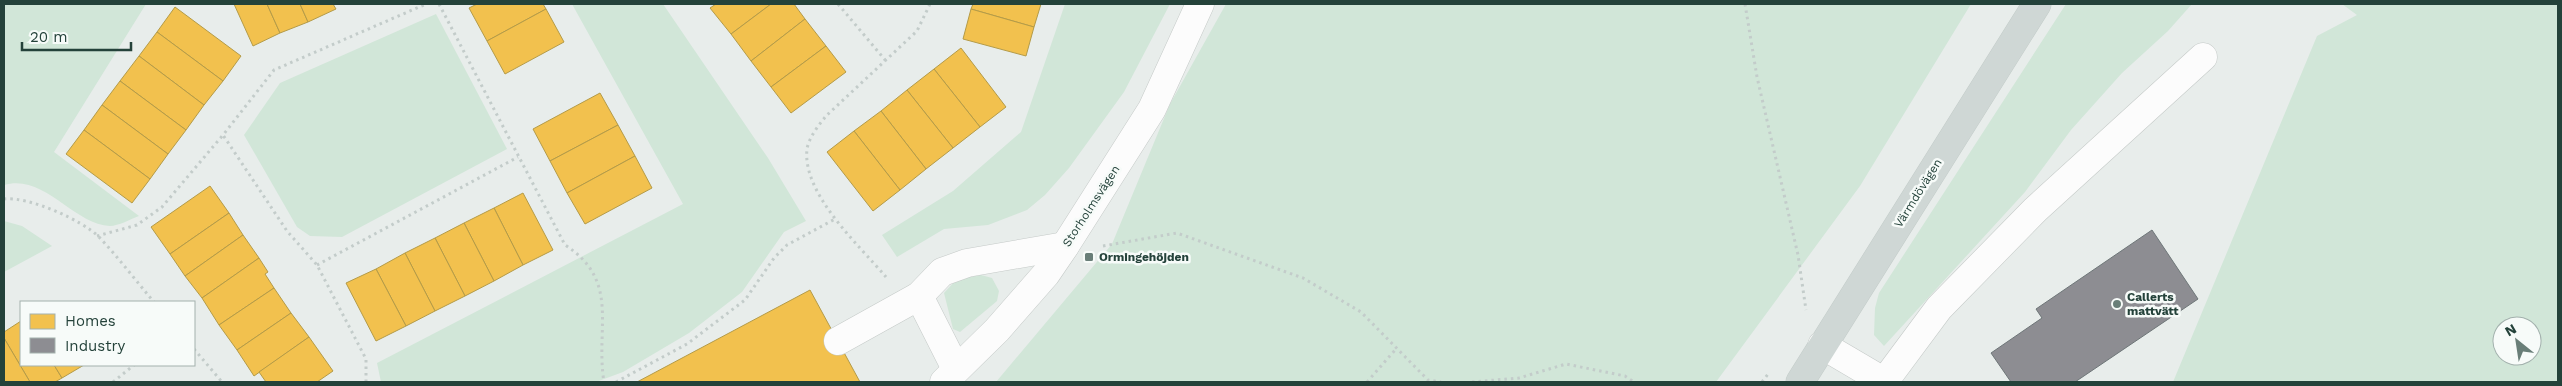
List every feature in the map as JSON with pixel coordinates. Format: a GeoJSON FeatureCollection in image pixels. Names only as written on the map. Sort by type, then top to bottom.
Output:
{"type":"FeatureCollection","features":[{"type":"Feature","properties":{"kind":"main road","name":"Värmdövägen"},"geometry":{"type":"LineString","coordinates":[[1800,382],[2037,4]]}},
{"type":"Feature","properties":{"kind":"street","name":"Storholmsvägen"},"geometry":{"type":"LineString","coordinates":[[950,376],[1009,316],[1046,274],[1152,109],[1200,4]]}},
{"type":"Feature","properties":{"kind":"street"},"geometry":{"type":"LineString","coordinates":[[1822,346],[1884,382],[1939,308],[2036,210],[2203,57]]}},
{"type":"Feature","properties":{"kind":"street"},"geometry":{"type":"LineString","coordinates":[[838,341],[918,296],[942,272],[967,263],[1064,246]]}},
{"type":"Feature","properties":{"kind":"street"},"geometry":{"type":"LineString","coordinates":[[918,296],[950,376]]}},
{"type":"Feature","properties":{"kind":"path"},"geometry":{"type":"LineString","coordinates":[[97,236],[137,225],[162,207],[223,135],[274,70],[426,4]]}},
{"type":"Feature","properties":{"kind":"path"},"geometry":{"type":"LineString","coordinates":[[439,4],[565,245],[585,260],[597,280],[602,307],[601,355],[604,382]]}},
{"type":"Feature","properties":{"kind":"path"},"geometry":{"type":"LineString","coordinates":[[838,4],[886,61]]}},
{"type":"Feature","properties":{"kind":"path"},"geometry":{"type":"LineString","coordinates":[[890,281],[835,219],[812,181],[808,164],[808,148],[815,131],[826,116],[917,31],[930,4]]}},
{"type":"Feature","properties":{"kind":"path"},"geometry":{"type":"LineString","coordinates":[[1745,4],[1758,77],[1798,254],[1807,316]]}},
{"type":"Feature","properties":{"kind":"path"},"geometry":{"type":"LineString","coordinates":[[223,135],[288,230],[317,265],[366,359],[366,382]]}},
{"type":"Feature","properties":{"kind":"path"},"geometry":{"type":"LineString","coordinates":[[317,265],[518,157]]}},
{"type":"Feature","properties":{"kind":"path"},"geometry":{"type":"LineString","coordinates":[[4,199],[34,202],[64,216],[97,236],[153,301]]}},
{"type":"Feature","properties":{"kind":"path"},"geometry":{"type":"LineString","coordinates":[[616,382],[687,344],[745,300],[774,258],[787,245],[835,219]]}},
{"type":"Feature","properties":{"kind":"path"},"geometry":{"type":"LineString","coordinates":[[1103,246],[1177,233],[1303,278],[1362,312],[1428,380],[1441,382]]}},
{"type":"Feature","properties":{"kind":"path"},"geometry":{"type":"LineString","coordinates":[[1367,382],[1396,349]]}},
{"type":"Feature","properties":{"kind":"path"},"geometry":{"type":"LineString","coordinates":[[195,350],[222,382]]}},
{"type":"Feature","properties":{"kind":"path"},"geometry":{"type":"LineString","coordinates":[[1472,382],[1519,378],[1566,364],[1625,376],[1634,382]]}},
{"type":"Feature","properties":{"kind":"path"},"geometry":{"type":"LineString","coordinates":[[113,382],[133,366]]}},
{"type":"Feature","properties":{"kind":"green space"},"geometry":{"type":"Polygon","coordinates":[[[4,4],[146,4],[54,152],[139,216],[113,226],[96,223],[32,186],[19,183],[4,185],[4,4]]]}},
{"type":"Feature","properties":{"kind":"green space"},"geometry":{"type":"Polygon","coordinates":[[[572,4],[663,4],[768,158],[806,221],[784,232],[742,292],[689,333],[623,372],[596,382],[381,382],[377,363],[683,204],[572,4]]]}},
{"type":"Feature","properties":{"kind":"green space"},"geometry":{"type":"Polygon","coordinates":[[[1065,4],[1170,4],[1124,92],[1069,168],[1045,195],[1027,210],[988,225],[944,229],[897,257],[882,235],[953,191],[1021,132],[1065,4]]]}},
{"type":"Feature","properties":{"kind":"green space"},"geometry":{"type":"Polygon","coordinates":[[[1226,4],[1971,4],[1860,186],[1716,382],[996,382],[1112,244],[1170,104],[1226,4]]]}},
{"type":"Feature","properties":{"kind":"green space"},"geometry":{"type":"Polygon","coordinates":[[[2066,4],[2192,4],[2168,31],[2122,73],[2071,130],[2025,192],[1884,346],[1874,335],[1875,308],[1879,293],[2066,4]]]}},
{"type":"Feature","properties":{"kind":"green space"},"geometry":{"type":"Polygon","coordinates":[[[2342,4],[2558,4],[2558,382],[2173,382],[2317,36],[2357,15],[2342,4]]]}},
{"type":"Feature","properties":{"kind":"green space"},"geometry":{"type":"Polygon","coordinates":[[[436,14],[507,149],[342,237],[310,236],[297,227],[244,135],[280,83],[436,14]]]}},
{"type":"Feature","properties":{"kind":"green space"},"geometry":{"type":"Polygon","coordinates":[[[4,221],[22,226],[52,246],[4,272],[4,221]]]}},
{"type":"Feature","properties":{"kind":"green space"},"geometry":{"type":"Polygon","coordinates":[[[981,275],[992,278],[999,291],[997,301],[960,332],[953,329],[944,293],[957,279],[981,275]]]}},
{"type":"Feature","properties":{"kind":"building: Homes"},"geometry":{"type":"Polygon","coordinates":[[[234,4],[267,4],[280,33],[253,46],[234,4]]]}},
{"type":"Feature","properties":{"kind":"building: Homes"},"geometry":{"type":"Polygon","coordinates":[[[267,4],[300,4],[308,22],[280,33],[267,4]]]}},
{"type":"Feature","properties":{"kind":"building: Homes"},"geometry":{"type":"Polygon","coordinates":[[[300,4],[333,4],[336,9],[308,22],[300,4]]]}},
{"type":"Feature","properties":{"kind":"building: Homes"},"geometry":{"type":"Polygon","coordinates":[[[477,4],[543,4],[546,9],[487,41],[469,8],[477,4]]]}},
{"type":"Feature","properties":{"kind":"building: Homes"},"geometry":{"type":"Polygon","coordinates":[[[716,4],[771,4],[731,34],[710,8],[716,4]]]}},
{"type":"Feature","properties":{"kind":"building: Homes"},"geometry":{"type":"Polygon","coordinates":[[[771,4],[794,4],[805,19],[751,61],[731,34],[771,4]]]}},
{"type":"Feature","properties":{"kind":"building: Homes"},"geometry":{"type":"Polygon","coordinates":[[[973,4],[1041,4],[1034,27],[971,9],[973,4]]]}},
{"type":"Feature","properties":{"kind":"building: Homes"},"geometry":{"type":"Polygon","coordinates":[[[175,7],[241,56],[223,81],[157,32],[175,7]]]}},
{"type":"Feature","properties":{"kind":"building: Homes"},"geometry":{"type":"Polygon","coordinates":[[[546,9],[564,42],[505,74],[487,41],[546,9]]]}},
{"type":"Feature","properties":{"kind":"building: Homes"},"geometry":{"type":"Polygon","coordinates":[[[971,9],[1034,27],[1026,56],[963,39],[971,9]]]}},
{"type":"Feature","properties":{"kind":"building: Homes"},"geometry":{"type":"Polygon","coordinates":[[[805,19],[826,46],[771,87],[751,61],[805,19]]]}},
{"type":"Feature","properties":{"kind":"building: Homes"},"geometry":{"type":"Polygon","coordinates":[[[157,32],[223,81],[204,105],[139,56],[157,32]]]}},
{"type":"Feature","properties":{"kind":"building: Homes"},"geometry":{"type":"Polygon","coordinates":[[[826,46],[846,72],[791,113],[771,87],[826,46]]]}},
{"type":"Feature","properties":{"kind":"building: Homes"},"geometry":{"type":"Polygon","coordinates":[[[961,48],[1006,107],[980,127],[934,69],[961,48]]]}},
{"type":"Feature","properties":{"kind":"building: Homes"},"geometry":{"type":"Polygon","coordinates":[[[139,56],[204,105],[186,130],[120,81],[139,56]]]}},
{"type":"Feature","properties":{"kind":"building: Homes"},"geometry":{"type":"Polygon","coordinates":[[[934,69],[980,127],[953,148],[907,90],[934,69]]]}},
{"type":"Feature","properties":{"kind":"building: Homes"},"geometry":{"type":"Polygon","coordinates":[[[120,81],[186,130],[168,154],[102,105],[120,81]]]}},
{"type":"Feature","properties":{"kind":"building: Homes"},"geometry":{"type":"Polygon","coordinates":[[[907,90],[953,148],[926,169],[881,111],[907,90]]]}},
{"type":"Feature","properties":{"kind":"building: Homes"},"geometry":{"type":"Polygon","coordinates":[[[600,93],[618,125],[550,161],[533,129],[600,93]]]}},
{"type":"Feature","properties":{"kind":"building: Homes"},"geometry":{"type":"Polygon","coordinates":[[[102,105],[168,154],[150,179],[84,130],[102,105]]]}},
{"type":"Feature","properties":{"kind":"building: Homes"},"geometry":{"type":"Polygon","coordinates":[[[881,111],[926,169],[900,190],[854,131],[881,111]]]}},
{"type":"Feature","properties":{"kind":"building: Homes"},"geometry":{"type":"Polygon","coordinates":[[[618,125],[635,156],[567,193],[550,161],[618,125]]]}},
{"type":"Feature","properties":{"kind":"building: Homes"},"geometry":{"type":"Polygon","coordinates":[[[84,130],[150,179],[132,203],[66,154],[84,130]]]}},
{"type":"Feature","properties":{"kind":"building: Homes"},"geometry":{"type":"Polygon","coordinates":[[[854,131],[900,190],[873,211],[827,152],[854,131]]]}},
{"type":"Feature","properties":{"kind":"building: Homes"},"geometry":{"type":"Polygon","coordinates":[[[635,156],[652,188],[585,224],[567,193],[635,156]]]}},
{"type":"Feature","properties":{"kind":"building: Homes"},"geometry":{"type":"Polygon","coordinates":[[[210,186],[229,213],[170,254],[151,227],[210,186]]]}},
{"type":"Feature","properties":{"kind":"building: Homes"},"geometry":{"type":"Polygon","coordinates":[[[523,193],[553,250],[523,265],[494,208],[523,193]]]}},
{"type":"Feature","properties":{"kind":"building: Homes"},"geometry":{"type":"Polygon","coordinates":[[[494,208],[523,265],[494,281],[464,223],[494,208]]]}},
{"type":"Feature","properties":{"kind":"building: Homes"},"geometry":{"type":"Polygon","coordinates":[[[229,213],[243,235],[185,276],[170,254],[229,213]]]}},
{"type":"Feature","properties":{"kind":"building: Homes"},"geometry":{"type":"Polygon","coordinates":[[[464,223],[494,281],[465,296],[435,238],[464,223]]]}},
{"type":"Feature","properties":{"kind":"building: Homes"},"geometry":{"type":"Polygon","coordinates":[[[243,235],[259,258],[202,298],[185,276],[243,235]]]}},
{"type":"Feature","properties":{"kind":"building: Homes"},"geometry":{"type":"Polygon","coordinates":[[[435,238],[465,296],[435,311],[405,253],[435,238]]]}},
{"type":"Feature","properties":{"kind":"building: Homes"},"geometry":{"type":"Polygon","coordinates":[[[405,253],[435,311],[406,326],[376,269],[405,253]]]}},
{"type":"Feature","properties":{"kind":"building: Homes"},"geometry":{"type":"Polygon","coordinates":[[[259,258],[268,272],[265,274],[274,288],[219,325],[202,298],[259,258]]]}},
{"type":"Feature","properties":{"kind":"building: Homes"},"geometry":{"type":"Polygon","coordinates":[[[376,269],[406,326],[376,341],[346,283],[376,269]]]}},
{"type":"Feature","properties":{"kind":"building: Homes"},"geometry":{"type":"Polygon","coordinates":[[[274,288],[291,313],[237,350],[219,325],[274,288]]]}},
{"type":"Feature","properties":{"kind":"building: Homes"},"geometry":{"type":"Polygon","coordinates":[[[810,290],[860,382],[637,382],[810,290]]]}},
{"type":"Feature","properties":{"kind":"building: Homes"},"geometry":{"type":"Polygon","coordinates":[[[291,313],[309,337],[254,376],[237,350],[291,313]]]}},
{"type":"Feature","properties":{"kind":"building: Homes"},"geometry":{"type":"Polygon","coordinates":[[[20,322],[20,365],[4,338],[4,332],[20,322]]]}},
{"type":"Feature","properties":{"kind":"building: Homes"},"geometry":{"type":"Polygon","coordinates":[[[309,337],[333,371],[317,382],[266,382],[259,372],[309,337]]]}},
{"type":"Feature","properties":{"kind":"building: Homes"},"geometry":{"type":"Polygon","coordinates":[[[4,338],[30,382],[4,382],[4,338]]]}},
{"type":"Feature","properties":{"kind":"building: Homes"},"geometry":{"type":"Polygon","coordinates":[[[21,366],[55,366],[62,378],[55,382],[30,382],[21,366]]]}},
{"type":"Feature","properties":{"kind":"building: Homes"},"geometry":{"type":"Polygon","coordinates":[[[55,366],[82,366],[62,378],[55,366]]]}},
{"type":"Feature","properties":{"kind":"building: Industry","name":"Callerts mattvätt"},"geometry":{"type":"Polygon","coordinates":[[[2152,230],[2198,299],[2075,382],[2011,382],[1991,353],[2042,318],[2036,309],[2152,230]]]}},
{"type":"Feature","properties":{"kind":"place","name":"Ormingehöjden"},"geometry":{"type":"Point","coordinates":[1089,257]}},
{"type":"Feature","properties":{"kind":"place","name":"Callerts mattvätt"},"geometry":{"type":"Point","coordinates":[2117,304]}}]}
